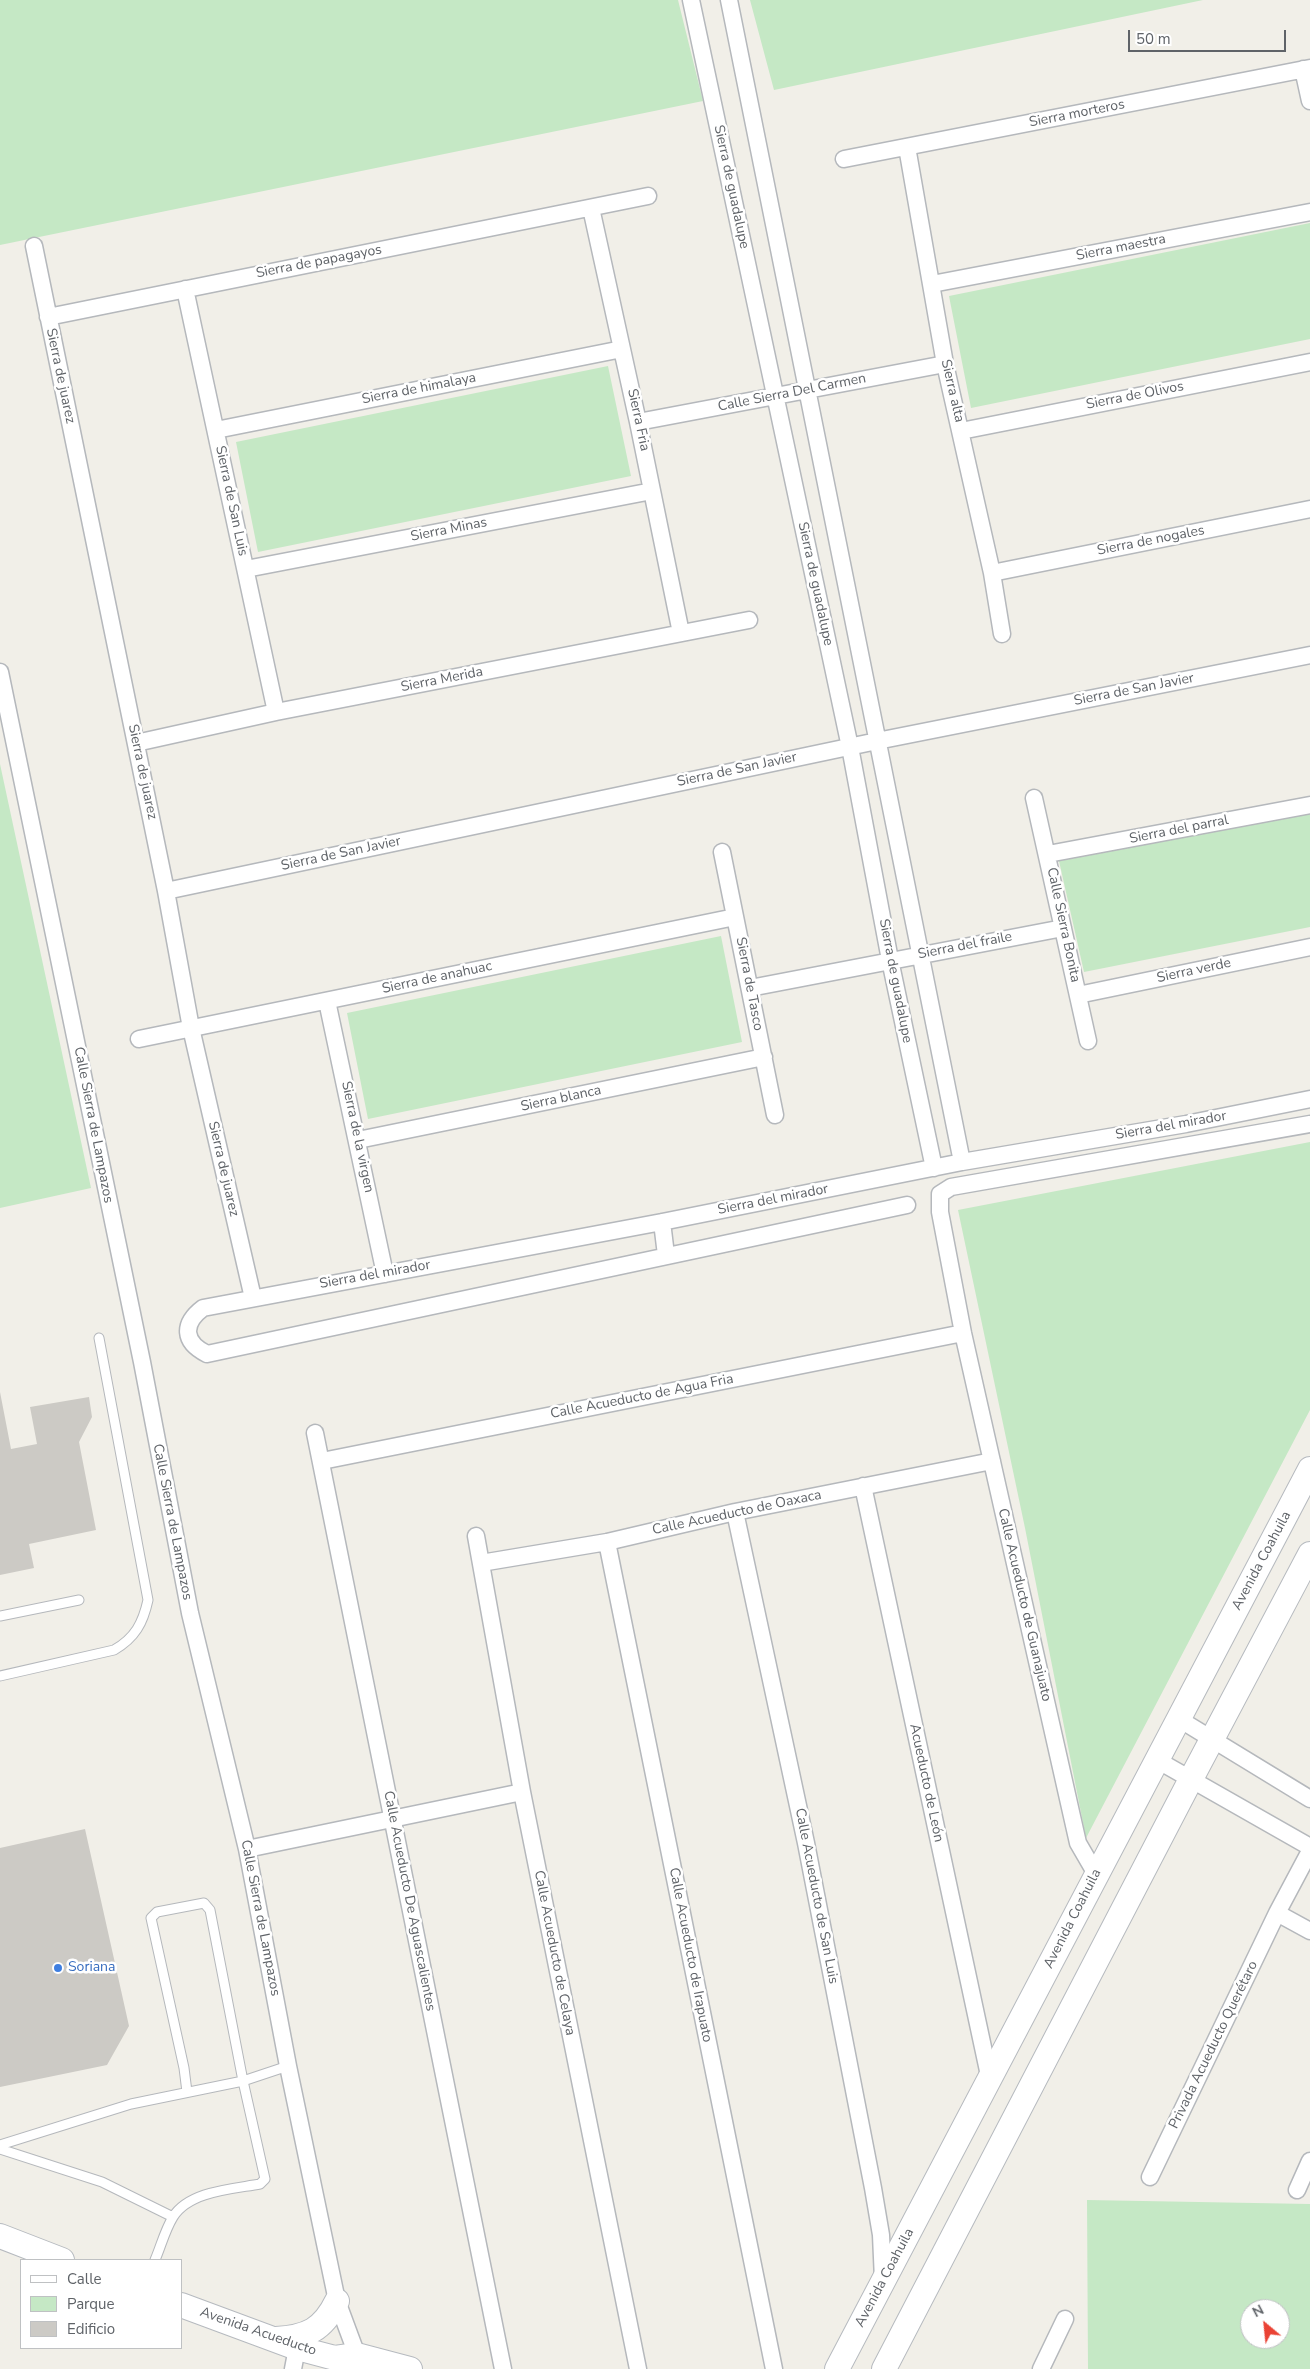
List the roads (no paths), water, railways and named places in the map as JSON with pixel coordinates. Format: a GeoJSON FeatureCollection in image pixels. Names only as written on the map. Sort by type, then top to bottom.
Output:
{"type":"FeatureCollection","features":[{"type":"Feature","properties":{"kind":"street","name":"Sierra de guadalupe"},"geometry":{"type":"LineString","coordinates":[[691,0],[850,747],[890,960],[934,1168]]}},
{"type":"Feature","properties":{"kind":"street"},"geometry":{"type":"LineString","coordinates":[[728,0],[962,1162]]}},
{"type":"Feature","properties":{"kind":"street"},"geometry":{"type":"LineString","coordinates":[[1306,68],[1310,100]]}},
{"type":"Feature","properties":{"kind":"street","name":"Sierra morteros"},"geometry":{"type":"LineString","coordinates":[[844,160],[1306,68]]}},
{"type":"Feature","properties":{"kind":"street","name":"Sierra alta"},"geometry":{"type":"LineString","coordinates":[[907,147],[946,364],[992,573],[1002,634]]}},
{"type":"Feature","properties":{"kind":"street","name":"Sierra de papagayos"},"geometry":{"type":"LineString","coordinates":[[48,317],[648,196]]}},
{"type":"Feature","properties":{"kind":"street","name":"Sierra Fria"},"geometry":{"type":"LineString","coordinates":[[590,208],[638,422],[681,633]]}},
{"type":"Feature","properties":{"kind":"street","name":"Sierra maestra"},"geometry":{"type":"LineString","coordinates":[[932,284],[1310,212]]}},
{"type":"Feature","properties":{"kind":"street","name":"Sierra de juarez"},"geometry":{"type":"LineString","coordinates":[[34,246],[166,891],[191,1028],[253,1298]]}},
{"type":"Feature","properties":{"kind":"street","name":"Sierra de San Luis"},"geometry":{"type":"LineString","coordinates":[[186,289],[276,712]]}},
{"type":"Feature","properties":{"kind":"street","name":"Sierra de himalaya"},"geometry":{"type":"LineString","coordinates":[[216,430],[622,349]]}},
{"type":"Feature","properties":{"kind":"street","name":"Sierra de Olivos"},"geometry":{"type":"LineString","coordinates":[[961,431],[1310,362]]}},
{"type":"Feature","properties":{"kind":"street","name":"Calle Sierra Del Carmen"},"geometry":{"type":"LineString","coordinates":[[638,422],[946,364]]}},
{"type":"Feature","properties":{"kind":"street","name":"Sierra Minas"},"geometry":{"type":"LineString","coordinates":[[246,569],[652,491]]}},
{"type":"Feature","properties":{"kind":"street","name":"Sierra de nogales"},"geometry":{"type":"LineString","coordinates":[[992,573],[1310,509]]}},
{"type":"Feature","properties":{"kind":"street","name":"Sierra Merida"},"geometry":{"type":"LineString","coordinates":[[136,743],[276,712],[749,620]]}},
{"type":"Feature","properties":{"kind":"street","name":"Sierra de San Javier"},"geometry":{"type":"LineString","coordinates":[[166,891],[877,741],[1310,655]]}},
{"type":"Feature","properties":{"kind":"street","name":"Calle Sierra de Lampazos"},"geometry":{"type":"LineString","coordinates":[[0,672],[142,1362],[190,1613],[247,1849],[288,2066],[350,2363]]}},
{"type":"Feature","properties":{"kind":"street","name":"Calle Sierra Bonita"},"geometry":{"type":"LineString","coordinates":[[1034,798],[1048,854],[1088,1041]]}},
{"type":"Feature","properties":{"kind":"street","name":"Sierra del parral"},"geometry":{"type":"LineString","coordinates":[[1048,854],[1310,805]]}},
{"type":"Feature","properties":{"kind":"street","name":"Sierra de Tasco"},"geometry":{"type":"LineString","coordinates":[[722,852],[776,1116]]}},
{"type":"Feature","properties":{"kind":"street","name":"Sierra de anahuac"},"geometry":{"type":"LineString","coordinates":[[139,1039],[736,917]]}},
{"type":"Feature","properties":{"kind":"street","name":"Sierra del fraile"},"geometry":{"type":"LineString","coordinates":[[750,988],[1063,928]]}},
{"type":"Feature","properties":{"kind":"street","name":"Sierra verde"},"geometry":{"type":"LineString","coordinates":[[1078,995],[1310,947]]}},
{"type":"Feature","properties":{"kind":"street","name":"Sierra de la virgen"},"geometry":{"type":"LineString","coordinates":[[327,1001],[385,1274]]}},
{"type":"Feature","properties":{"kind":"street","name":"Sierra blanca"},"geometry":{"type":"LineString","coordinates":[[358,1140],[764,1057]]}},
{"type":"Feature","properties":{"kind":"street","name":"Sierra del mirador"},"geometry":{"type":"LineString","coordinates":[[907,1205],[207,1354],[195,1348],[190,1339],[187,1326],[192,1316],[203,1308],[662,1222],[962,1162],[1186,1124],[1310,1099]]}},
{"type":"Feature","properties":{"kind":"street","name":"Sierra del mirador"},"geometry":{"type":"LineString","coordinates":[[940,1194],[951,1187],[1310,1124]]}},
{"type":"Feature","properties":{"kind":"street","name":"Calle Acueducto de Guanajuato"},"geometry":{"type":"LineString","coordinates":[[940,1194],[940,1212],[963,1333],[1078,1844],[1096,1874]]}},
{"type":"Feature","properties":{"kind":"street"},"geometry":{"type":"LineString","coordinates":[[662,1222],[666,1255]]}},
{"type":"Feature","properties":{"kind":"street","name":"Calle Acueducto de Agua Fria"},"geometry":{"type":"LineString","coordinates":[[322,1461],[963,1333]]}},
{"type":"Feature","properties":{"kind":"street","name":"Calle Acueducto De Aguascalientes"},"geometry":{"type":"LineString","coordinates":[[315,1433],[504,2369]]}},
{"type":"Feature","properties":{"kind":"street","name":"Calle Acueducto de Oaxaca"},"geometry":{"type":"LineString","coordinates":[[482,1563],[607,1542],[735,1512],[992,1461]]}},
{"type":"Feature","properties":{"kind":"street","name":"Avenida Coahuila"},"geometry":{"type":"LineString","coordinates":[[837,2369],[1310,1469]]}},
{"type":"Feature","properties":{"kind":"street","name":"Acueducto de León"},"geometry":{"type":"LineString","coordinates":[[863,1486],[990,2080]]}},
{"type":"Feature","properties":{"kind":"street","name":"Calle Acueducto de San Luis"},"geometry":{"type":"LineString","coordinates":[[735,1512],[806,1843],[869,2169],[881,2235],[883,2282]]}},
{"type":"Feature","properties":{"kind":"street","name":"Calle Acueducto de Celaya"},"geometry":{"type":"LineString","coordinates":[[476,1536],[522,1792],[638,2369]]}},
{"type":"Feature","properties":{"kind":"street","name":"Calle Acueducto de Irapuato"},"geometry":{"type":"LineString","coordinates":[[607,1542],[774,2369]]}},
{"type":"Feature","properties":{"kind":"street"},"geometry":{"type":"LineString","coordinates":[[884,2369],[1190,1778],[1310,1554]]}},
{"type":"Feature","properties":{"kind":"street"},"geometry":{"type":"LineString","coordinates":[[1179,1720],[1310,1799]]}},
{"type":"Feature","properties":{"kind":"street"},"geometry":{"type":"LineString","coordinates":[[1157,1760],[1310,1849]]}},
{"type":"Feature","properties":{"kind":"street"},"geometry":{"type":"LineString","coordinates":[[247,1849],[522,1792]]}},
{"type":"Feature","properties":{"kind":"street","name":"Privada Acueducto Querétaro"},"geometry":{"type":"LineString","coordinates":[[1150,2177],[1277,1913],[1310,1849]]}},
{"type":"Feature","properties":{"kind":"street"},"geometry":{"type":"LineString","coordinates":[[1277,1913],[1310,1931]]}},
{"type":"Feature","properties":{"kind":"street"},"geometry":{"type":"LineString","coordinates":[[1297,2190],[1310,2161]]}},
{"type":"Feature","properties":{"kind":"street"},"geometry":{"type":"LineString","coordinates":[[0,2236],[59,2259]]}},
{"type":"Feature","properties":{"kind":"street"},"geometry":{"type":"LineString","coordinates":[[288,2352],[298,2337],[321,2325],[331,2314],[337,2301]]}},
{"type":"Feature","properties":{"kind":"street","name":"Avenida Acueducto"},"geometry":{"type":"LineString","coordinates":[[182,2305],[288,2352],[350,2363],[410,2369]]}},
{"type":"Feature","properties":{"kind":"street"},"geometry":{"type":"LineString","coordinates":[[1040,2369],[1065,2319]]}},
{"type":"Feature","properties":{"kind":"lane"},"geometry":{"type":"LineString","coordinates":[[0,1676],[114,1650],[128,1642],[137,1631],[145,1615],[148,1600],[99,1338]]}},
{"type":"Feature","properties":{"kind":"lane"},"geometry":{"type":"LineString","coordinates":[[0,1616],[79,1600]]}},
{"type":"Feature","properties":{"kind":"lane"},"geometry":{"type":"LineString","coordinates":[[155,2259],[173,2217],[185,2204],[195,2199],[260,2184],[265,2179],[243,2081],[210,1910],[204,1903],[157,1912],[151,1918],[184,2068],[187,2092]]}},
{"type":"Feature","properties":{"kind":"lane"},"geometry":{"type":"LineString","coordinates":[[0,2145],[131,2104],[243,2081],[288,2066]]}},
{"type":"Feature","properties":{"kind":"lane"},"geometry":{"type":"LineString","coordinates":[[0,2150],[102,2182],[173,2217]]}},
{"type":"Feature","properties":{"kind":"place","name":"Soriana"},"geometry":{"type":"Point","coordinates":[58,1968]}}]}
